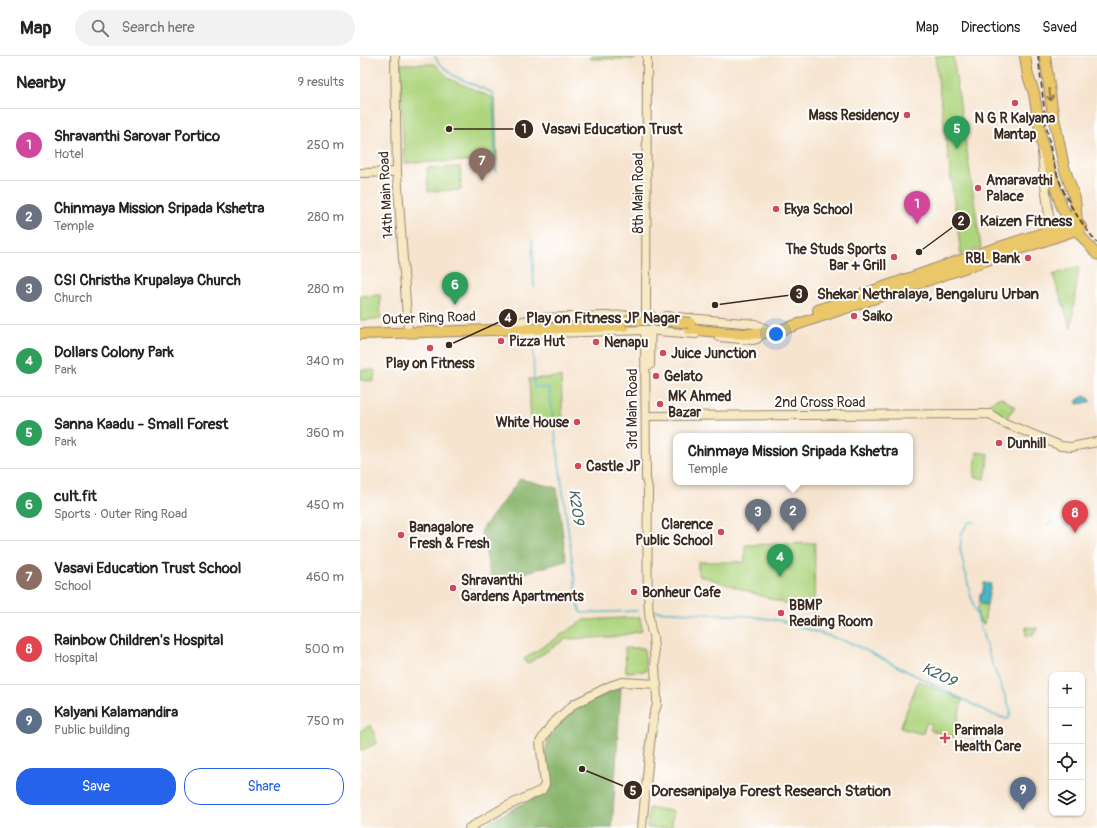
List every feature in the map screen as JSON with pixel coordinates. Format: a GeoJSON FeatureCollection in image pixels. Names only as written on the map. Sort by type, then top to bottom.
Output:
{"type":"FeatureCollection","features":[{"type":"Feature","properties":{"kind":"highway"},"geometry":{"type":"LineString","coordinates":[[1025,56],[1028,76],[1034,93],[1042,144],[1060,201],[1076,226]]}},
{"type":"Feature","properties":{"kind":"highway"},"geometry":{"type":"LineString","coordinates":[[1045,56],[1052,108],[1064,168],[1075,199],[1076,226]]}},
{"type":"Feature","properties":{"kind":"highway","name":"Outer Ring Road"},"geometry":{"type":"LineString","coordinates":[[763,331],[771,326],[984,252],[1051,231],[1076,226]]}},
{"type":"Feature","properties":{"kind":"highway","name":"Outer Ring Road"},"geometry":{"type":"LineString","coordinates":[[360,334],[408,330],[625,323],[661,326],[690,326],[739,334],[778,331],[1076,226]]}},
{"type":"Feature","properties":{"kind":"highway","name":"Outer Ring Road"},"geometry":{"type":"LineString","coordinates":[[360,328],[408,330]]}},
{"type":"Feature","properties":{"kind":"main road"},"geometry":{"type":"LineString","coordinates":[[1076,226],[1097,246]]}},
{"type":"Feature","properties":{"kind":"main road"},"geometry":{"type":"LineString","coordinates":[[1076,226],[1097,255]]}},
{"type":"Feature","properties":{"kind":"street","name":"14th Main Road"},"geometry":{"type":"LineString","coordinates":[[395,56],[396,172],[408,330]]}},
{"type":"Feature","properties":{"kind":"street","name":"8th Main Road"},"geometry":{"type":"LineString","coordinates":[[647,56],[649,315]]}},
{"type":"Feature","properties":{"kind":"street","name":"8th Main Road"},"geometry":{"type":"LineString","coordinates":[[648,330],[651,56]]}},
{"type":"Feature","properties":{"kind":"street"},"geometry":{"type":"LineString","coordinates":[[1042,144],[1044,177],[1051,231]]}},
{"type":"Feature","properties":{"kind":"street"},"geometry":{"type":"LineString","coordinates":[[360,173],[396,172]]}},
{"type":"Feature","properties":{"kind":"street","name":"Outer Ring Road"},"geometry":{"type":"LineString","coordinates":[[518,327],[523,321],[540,318],[649,315],[755,324],[763,331]]}},
{"type":"Feature","properties":{"kind":"street"},"geometry":{"type":"LineString","coordinates":[[518,327],[525,334],[648,330],[752,340],[757,339],[763,331]]}},
{"type":"Feature","properties":{"kind":"street","name":"3rd Main Road"},"geometry":{"type":"LineString","coordinates":[[648,330],[651,416],[651,479],[648,488]]}},
{"type":"Feature","properties":{"kind":"street","name":"3rd Main Road"},"geometry":{"type":"LineString","coordinates":[[642,828],[647,767],[654,713],[652,706],[654,684],[648,635],[650,632],[648,608],[648,488],[646,479],[648,330]]}},
{"type":"Feature","properties":{"kind":"street","name":"2nd Cross Road"},"geometry":{"type":"LineString","coordinates":[[651,416],[990,414],[1002,422],[1061,446],[1070,447],[1097,442]]}},
{"type":"Feature","properties":{"kind":"street"},"geometry":{"type":"LineString","coordinates":[[469,828],[500,810],[542,790],[545,784],[540,742],[551,725],[574,704],[610,686],[622,682],[654,684]]}},
{"type":"Feature","properties":{"kind":"green space"},"geometry":{"type":"Polygon","coordinates":[[[591,56],[635,56],[635,59],[591,59],[591,56]]]}},
{"type":"Feature","properties":{"kind":"green space"},"geometry":{"type":"Polygon","coordinates":[[[935,56],[953,56],[981,248],[961,255],[935,56]]]}},
{"type":"Feature","properties":{"kind":"green space"},"geometry":{"type":"Polygon","coordinates":[[[400,64],[435,64],[450,79],[495,99],[497,160],[404,163],[400,64]]]}},
{"type":"Feature","properties":{"kind":"green space"},"geometry":{"type":"Polygon","coordinates":[[[460,167],[461,190],[428,191],[427,168],[460,167]]]}},
{"type":"Feature","properties":{"kind":"green space"},"geometry":{"type":"Polygon","coordinates":[[[1079,266],[1071,328],[1053,275],[1079,266]]]}},
{"type":"Feature","properties":{"kind":"green space"},"geometry":{"type":"Polygon","coordinates":[[[380,295],[381,319],[360,320],[360,296],[380,295]]]}},
{"type":"Feature","properties":{"kind":"green space"},"geometry":{"type":"Polygon","coordinates":[[[360,370],[375,370],[374,381],[360,380],[360,370]]]}},
{"type":"Feature","properties":{"kind":"green space"},"geometry":{"type":"Polygon","coordinates":[[[561,377],[563,426],[531,427],[529,379],[561,377]]]}},
{"type":"Feature","properties":{"kind":"green space"},"geometry":{"type":"Polygon","coordinates":[[[1001,397],[1015,407],[1005,420],[991,413],[989,403],[1001,397]]]}},
{"type":"Feature","properties":{"kind":"green space"},"geometry":{"type":"Polygon","coordinates":[[[977,452],[989,454],[985,479],[974,477],[977,452]]]}},
{"type":"Feature","properties":{"kind":"green space"},"geometry":{"type":"Polygon","coordinates":[[[520,479],[557,488],[566,561],[492,582],[481,531],[520,479]]]}},
{"type":"Feature","properties":{"kind":"green space"},"geometry":{"type":"Polygon","coordinates":[[[815,543],[814,613],[698,575],[698,562],[745,562],[745,545],[815,543]]]}},
{"type":"Feature","properties":{"kind":"green space"},"geometry":{"type":"Polygon","coordinates":[[[979,604],[987,605],[984,624],[980,622],[977,611],[979,604]]]}},
{"type":"Feature","properties":{"kind":"green space"},"geometry":{"type":"Polygon","coordinates":[[[640,617],[642,631],[613,637],[566,639],[527,664],[524,659],[584,620],[640,617]]]}},
{"type":"Feature","properties":{"kind":"green space"},"geometry":{"type":"Polygon","coordinates":[[[1026,627],[1037,628],[1036,632],[1033,632],[1033,636],[1026,636],[1026,627]]]}},
{"type":"Feature","properties":{"kind":"green space"},"geometry":{"type":"Polygon","coordinates":[[[625,648],[644,648],[646,671],[626,672],[625,648]]]}},
{"type":"Feature","properties":{"kind":"green space"},"geometry":{"type":"Polygon","coordinates":[[[918,681],[962,700],[954,737],[930,730],[932,724],[926,723],[923,734],[900,728],[918,681]]]}},
{"type":"Feature","properties":{"kind":"green space"},"geometry":{"type":"Polygon","coordinates":[[[621,687],[612,828],[477,828],[552,788],[545,751],[550,735],[557,725],[576,707],[621,687]]]}},
{"type":"Feature","properties":{"kind":"green space"},"geometry":{"type":"Polygon","coordinates":[[[371,725],[377,743],[360,751],[360,731],[371,725]]]}},
{"type":"Feature","properties":{"kind":"green space"},"geometry":{"type":"Polygon","coordinates":[[[649,808],[673,811],[672,828],[647,828],[649,808]]]}},
{"type":"Feature","properties":{"kind":"water"},"geometry":{"type":"Polygon","coordinates":[[[1084,396],[1089,398],[1090,402],[1077,404],[1077,400],[1084,396]]]}},
{"type":"Feature","properties":{"kind":"water"},"geometry":{"type":"Polygon","coordinates":[[[984,583],[991,584],[987,605],[979,603],[980,594],[982,595],[984,583]]]}},
{"type":"Feature","properties":{"kind":"waterway","name":"K209"},"geometry":{"type":"LineString","coordinates":[[435,56],[438,62],[454,76],[493,93],[496,172]]}},
{"type":"Feature","properties":{"kind":"waterway","name":"K209"},"geometry":{"type":"LineString","coordinates":[[532,240],[534,287]]}},
{"type":"Feature","properties":{"kind":"waterway","name":"K209"},"geometry":{"type":"LineString","coordinates":[[533,338],[534,387],[549,388],[578,604],[581,613],[637,611]]}},
{"type":"Feature","properties":{"kind":"waterway","name":"K209"},"geometry":{"type":"LineString","coordinates":[[1047,525],[1053,521]]}},
{"type":"Feature","properties":{"kind":"waterway","name":"K209"},"geometry":{"type":"LineString","coordinates":[[654,611],[750,616],[782,621],[851,643],[994,715],[1007,719],[1009,718],[1011,711],[991,661],[970,593],[960,549],[962,532],[969,522],[975,522]]}},
{"type":"Feature","properties":{"kind":"railway"},"geometry":{"type":"LineString","coordinates":[[1038,56],[1050,144],[1059,178],[1072,207],[1097,243]]}},
{"type":"Feature","properties":{"kind":"place","name":"N G R Kalyana Mantap"},"geometry":{"type":"Point","coordinates":[1015,103]}},
{"type":"Feature","properties":{"kind":"place","name":"Mass Residency"},"geometry":{"type":"Point","coordinates":[907,115]}},
{"type":"Feature","properties":{"kind":"place","name":"Vasavi Education Trust"},"geometry":{"type":"Point","coordinates":[449,129]}},
{"type":"Feature","properties":{"kind":"place","name":"Sanna Kaadu - Small Forest"},"geometry":{"type":"Point","coordinates":[957,149]}},
{"type":"Feature","properties":{"kind":"place","name":"Vasavi Education Trust School"},"geometry":{"type":"Point","coordinates":[482,181]}},
{"type":"Feature","properties":{"kind":"place","name":"Amaravathi Palace"},"geometry":{"type":"Point","coordinates":[978,188]}},
{"type":"Feature","properties":{"kind":"place","name":"Ekya School"},"geometry":{"type":"Point","coordinates":[776,209]}},
{"type":"Feature","properties":{"kind":"place","name":"Shravanthi Sarovar Portico"},"geometry":{"type":"Point","coordinates":[917,224]}},
{"type":"Feature","properties":{"kind":"place","name":"Kaizen Fitness"},"geometry":{"type":"Point","coordinates":[919,252]}},
{"type":"Feature","properties":{"kind":"place","name":"The Studs Sports Bar + Grill"},"geometry":{"type":"Point","coordinates":[894,257]}},
{"type":"Feature","properties":{"kind":"place","name":"RBL Bank"},"geometry":{"type":"Point","coordinates":[1028,258]}},
{"type":"Feature","properties":{"kind":"place","name":"cult.fit"},"geometry":{"type":"Point","coordinates":[455,305]}},
{"type":"Feature","properties":{"kind":"place","name":"Shekar Nethralaya, Bengaluru Urban"},"geometry":{"type":"Point","coordinates":[715,305]}},
{"type":"Feature","properties":{"kind":"place","name":"Saiko"},"geometry":{"type":"Point","coordinates":[854,316]}},
{"type":"Feature","properties":{"kind":"place","name":"Pizza Hut"},"geometry":{"type":"Point","coordinates":[501,341]}},
{"type":"Feature","properties":{"kind":"place","name":"Nenapu"},"geometry":{"type":"Point","coordinates":[596,342]}},
{"type":"Feature","properties":{"kind":"place","name":"Play on Fitness JP Nagar"},"geometry":{"type":"Point","coordinates":[449,345]}},
{"type":"Feature","properties":{"kind":"place","name":"Play on Fitness"},"geometry":{"type":"Point","coordinates":[430,348]}},
{"type":"Feature","properties":{"kind":"place","name":"Juice Junction"},"geometry":{"type":"Point","coordinates":[663,353]}},
{"type":"Feature","properties":{"kind":"place","name":"Gelato"},"geometry":{"type":"Point","coordinates":[656,376]}},
{"type":"Feature","properties":{"kind":"place","name":"MK Ahmed Bazar"},"geometry":{"type":"Point","coordinates":[660,404]}},
{"type":"Feature","properties":{"kind":"place","name":"White House"},"geometry":{"type":"Point","coordinates":[577,422]}},
{"type":"Feature","properties":{"kind":"place","name":"Dunhill"},"geometry":{"type":"Point","coordinates":[999,443]}},
{"type":"Feature","properties":{"kind":"place","name":"Castle JP"},"geometry":{"type":"Point","coordinates":[578,466]}},
{"type":"Feature","properties":{"kind":"place","name":"Chinmaya Mission Sripada Kshetra"},"geometry":{"type":"Point","coordinates":[793,531]}},
{"type":"Feature","properties":{"kind":"place","name":"Clarence Public School"},"geometry":{"type":"Point","coordinates":[721,532]}},
{"type":"Feature","properties":{"kind":"place","name":"CSI Christha Krupalaya Church"},"geometry":{"type":"Point","coordinates":[758,532]}},
{"type":"Feature","properties":{"kind":"place","name":"Rainbow Children's Hospital"},"geometry":{"type":"Point","coordinates":[1075,533]}},
{"type":"Feature","properties":{"kind":"place","name":"Banagalore Fresh & Fresh"},"geometry":{"type":"Point","coordinates":[401,535]}},
{"type":"Feature","properties":{"kind":"place","name":"Dollars Colony Park"},"geometry":{"type":"Point","coordinates":[780,577]}},
{"type":"Feature","properties":{"kind":"place","name":"Shravanthi Gardens Apartments"},"geometry":{"type":"Point","coordinates":[453,588]}},
{"type":"Feature","properties":{"kind":"place","name":"Bonheur Cafe"},"geometry":{"type":"Point","coordinates":[634,592]}},
{"type":"Feature","properties":{"kind":"place","name":"BBMP Reading Room"},"geometry":{"type":"Point","coordinates":[781,613]}},
{"type":"Feature","properties":{"kind":"place","name":"Parimala Health Care"},"geometry":{"type":"Point","coordinates":[945,738]}},
{"type":"Feature","properties":{"kind":"place","name":"Doresanipalya Forest Research Station"},"geometry":{"type":"Point","coordinates":[582,769]}},
{"type":"Feature","properties":{"kind":"place","name":"Kalyani Kalamandira"},"geometry":{"type":"Point","coordinates":[1023,810]}}]}
